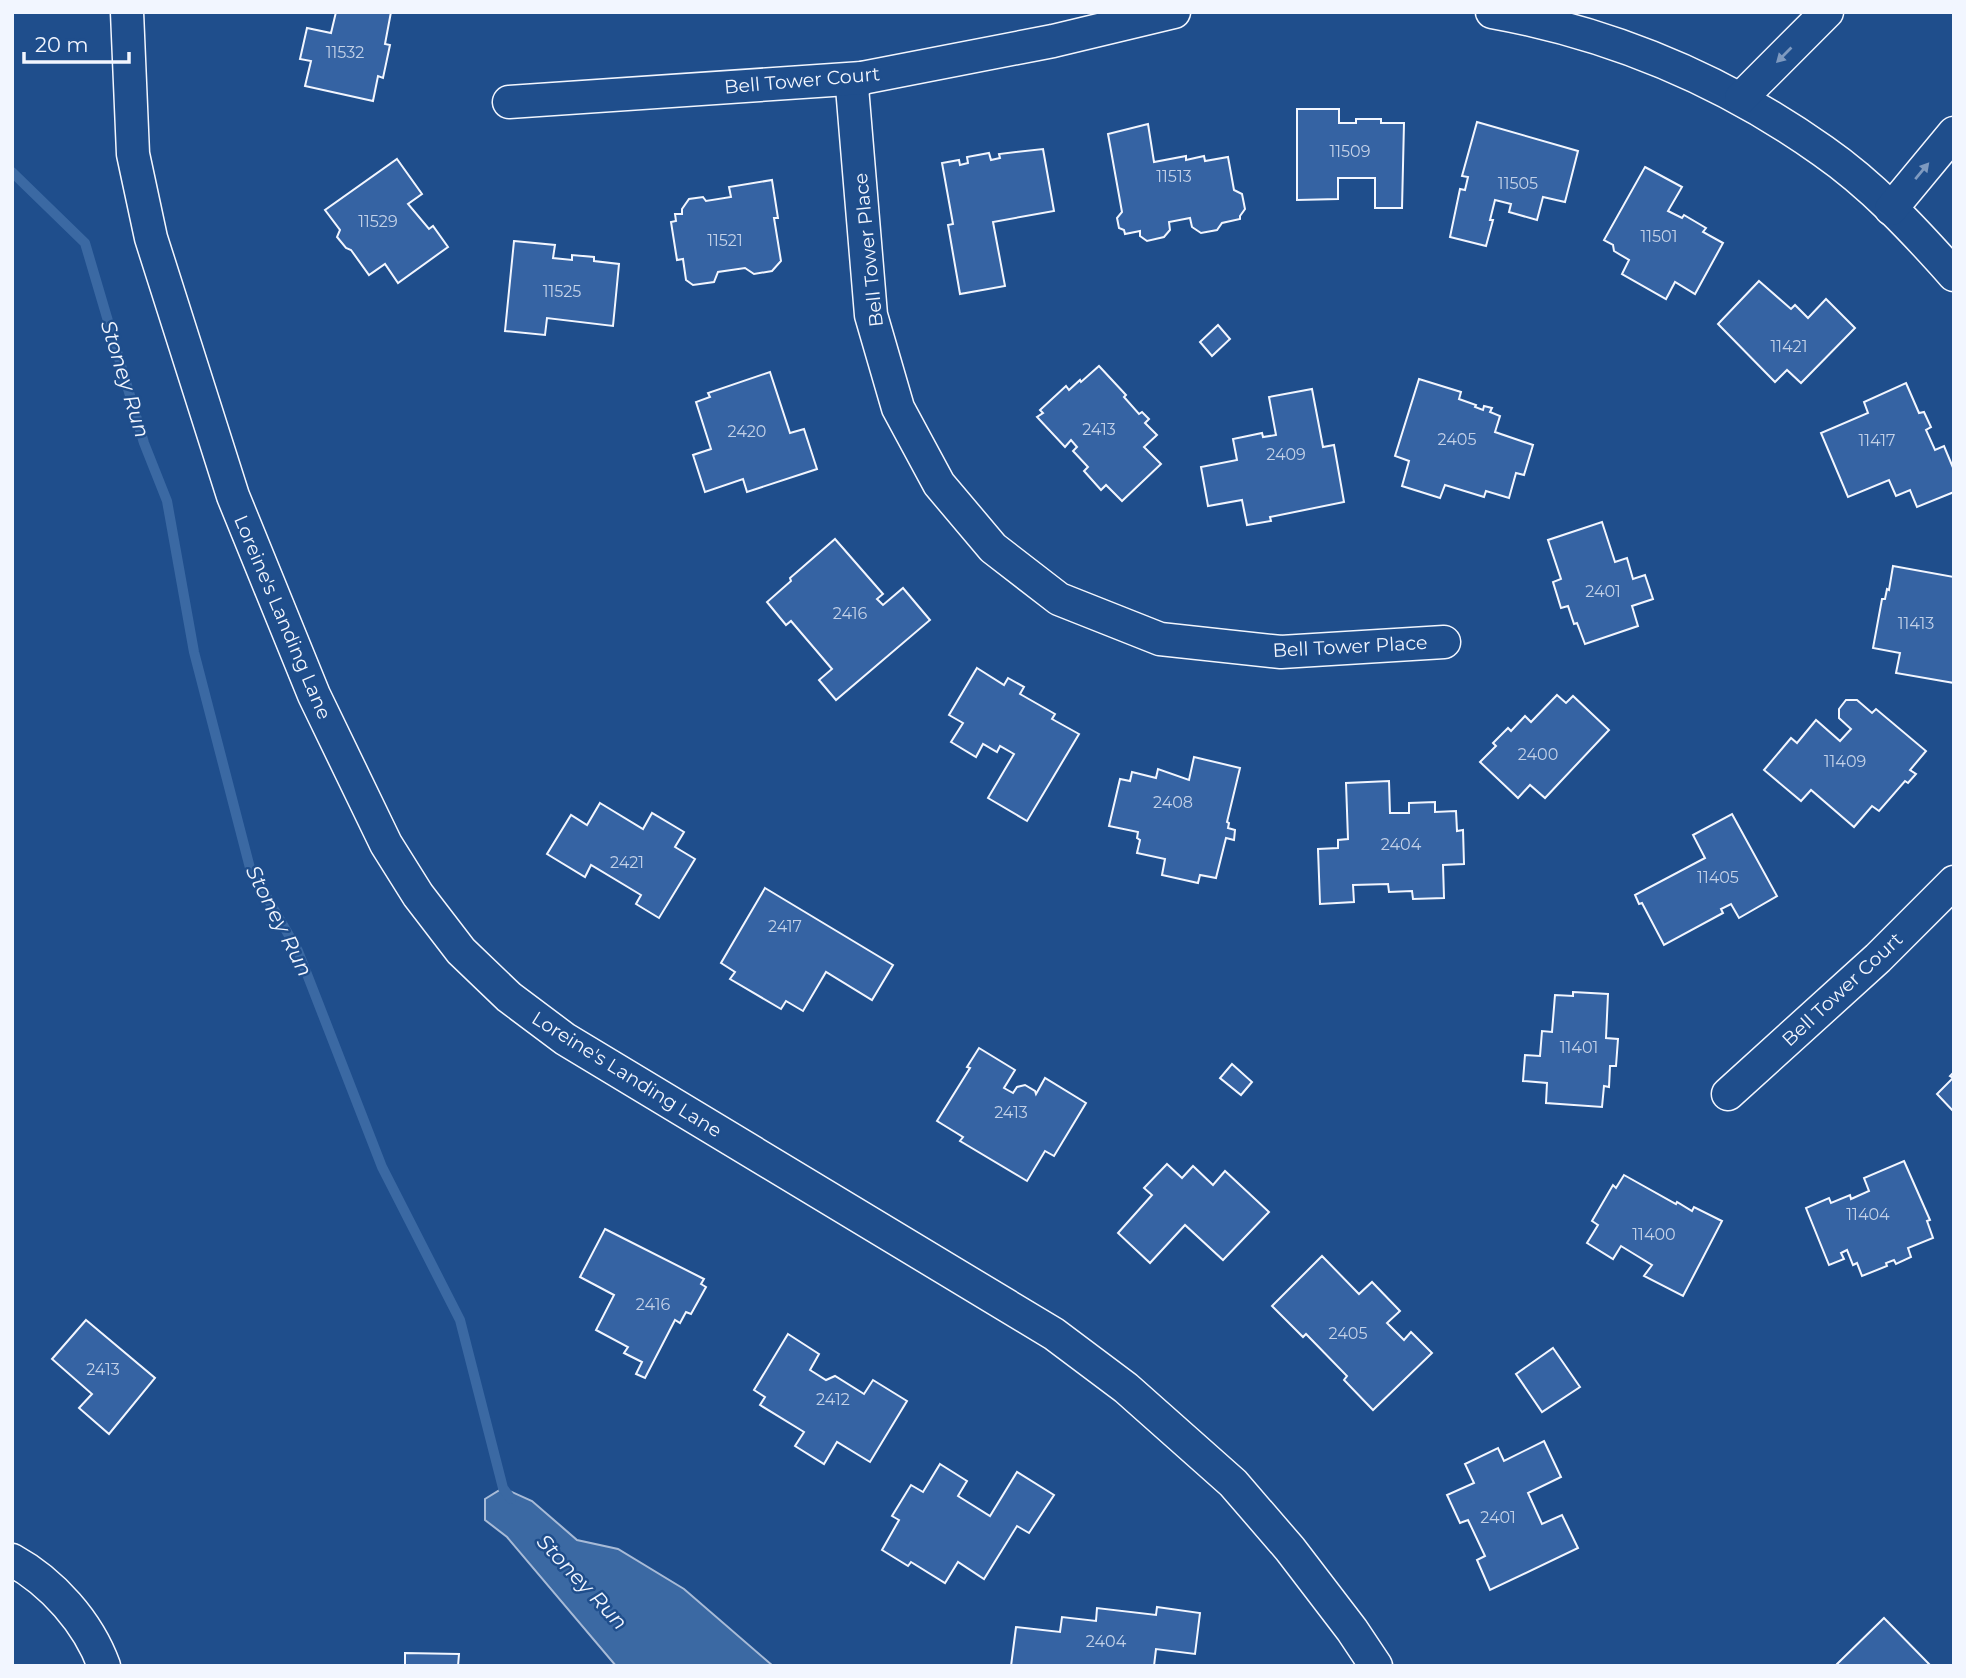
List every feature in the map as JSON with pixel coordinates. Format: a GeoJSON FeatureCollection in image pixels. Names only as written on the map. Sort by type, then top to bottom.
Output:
{"type":"FeatureCollection","features":[{"type":"Feature","properties":{"kind":"street","name":"Loreine's Landing Lane"},"geometry":{"type":"LineString","coordinates":[[127,12],[133,155],[152,238],[225,471],[314,695],[386,844],[418,895],[460,951],[509,998],[565,1038],[1054,1334],[1126,1388],[1233,1483],[1290,1549],[1376,1666]]}},
{"type":"Feature","properties":{"kind":"street","name":"Bell Tower Court"},"geometry":{"type":"LineString","coordinates":[[509,102],[862,78],[1053,41],[1174,12]]}},
{"type":"Feature","properties":{"kind":"street"},"geometry":{"type":"LineString","coordinates":[[1492,12],[1532,19],[1643,52],[1741,97],[1824,152],[1911,227],[1954,275]]}},
{"type":"Feature","properties":{"kind":"street"},"geometry":{"type":"LineString","coordinates":[[1741,97],[1827,12]]}},
{"type":"Feature","properties":{"kind":"street","name":"Bell Tower Place"},"geometry":{"type":"LineString","coordinates":[[862,78],[852,87],[871,315],[898,408],[939,484],[993,548],[1059,599],[1160,639],[1281,652],[1444,642]]}},
{"type":"Feature","properties":{"kind":"street"},"geometry":{"type":"LineString","coordinates":[[1891,209],[1954,133]]}},
{"type":"Feature","properties":{"kind":"street","name":"Bell Tower Court"},"geometry":{"type":"LineString","coordinates":[[1728,1094],[1878,957],[1954,882]]}},
{"type":"Feature","properties":{"kind":"street"},"geometry":{"type":"LineString","coordinates":[[12,1560],[31,1570],[61,1598],[80,1623],[104,1666]]}},
{"type":"Feature","properties":{"kind":"water"},"geometry":{"type":"Polygon","coordinates":[[[503,1488],[532,1501],[577,1540],[618,1549],[684,1589],[773,1666],[616,1666],[507,1537],[485,1520],[485,1499],[503,1488]]]}},
{"type":"Feature","properties":{"kind":"building"},"geometry":{"type":"Polygon","coordinates":[[[336,12],[391,12],[385,44],[390,45],[383,78],[378,76],[373,101],[305,86],[311,61],[300,59],[307,28],[331,33],[336,12]]]}},
{"type":"Feature","properties":{"kind":"building"},"geometry":{"type":"Polygon","coordinates":[[[1297,109],[1339,109],[1339,123],[1356,123],[1356,119],[1381,119],[1381,123],[1404,123],[1402,208],[1375,208],[1375,178],[1338,178],[1338,199],[1297,200],[1297,109]]]}},
{"type":"Feature","properties":{"kind":"building"},"geometry":{"type":"Polygon","coordinates":[[[1477,122],[1578,151],[1565,202],[1543,197],[1537,220],[1509,212],[1511,204],[1495,200],[1486,246],[1450,237],[1460,189],[1465,190],[1468,177],[1462,176],[1477,122]]]}},
{"type":"Feature","properties":{"kind":"building"},"geometry":{"type":"Polygon","coordinates":[[[1148,124],[1154,162],[1186,156],[1186,160],[1204,156],[1205,161],[1228,157],[1234,190],[1242,194],[1245,209],[1240,219],[1222,223],[1217,230],[1201,233],[1192,227],[1190,218],[1169,222],[1170,230],[1164,237],[1147,241],[1140,236],[1140,231],[1125,234],[1124,230],[1119,228],[1117,218],[1122,212],[1108,134],[1148,124]]]}},
{"type":"Feature","properties":{"kind":"building"},"geometry":{"type":"Polygon","coordinates":[[[1043,149],[1054,211],[993,222],[1005,286],[960,294],[948,225],[953,224],[942,163],[959,160],[960,165],[968,163],[967,157],[989,153],[991,160],[1000,158],[999,154],[1043,149]]]}},
{"type":"Feature","properties":{"kind":"building"},"geometry":{"type":"Polygon","coordinates":[[[397,159],[422,194],[408,204],[429,229],[433,226],[448,247],[398,283],[385,264],[369,275],[351,250],[337,237],[340,230],[325,210],[397,159]]]}},
{"type":"Feature","properties":{"kind":"building"},"geometry":{"type":"Polygon","coordinates":[[[1645,167],[1682,187],[1668,211],[1682,218],[1684,215],[1706,228],[1703,232],[1723,243],[1695,294],[1675,282],[1666,299],[1622,274],[1629,260],[1614,251],[1613,245],[1604,240],[1645,167]]]}},
{"type":"Feature","properties":{"kind":"building"},"geometry":{"type":"Polygon","coordinates":[[[772,180],[778,218],[774,218],[781,261],[772,271],[754,274],[745,268],[718,272],[714,282],[693,285],[686,280],[683,259],[677,260],[671,222],[676,221],[675,214],[682,214],[682,209],[689,199],[703,197],[706,201],[731,197],[729,187],[772,180]]]}},
{"type":"Feature","properties":{"kind":"building"},"geometry":{"type":"Polygon","coordinates":[[[514,241],[555,245],[553,258],[572,260],[572,255],[594,257],[594,261],[619,264],[613,326],[547,318],[545,335],[505,331],[514,241]]]}},
{"type":"Feature","properties":{"kind":"building"},"geometry":{"type":"Polygon","coordinates":[[[1759,281],[1791,309],[1795,305],[1808,318],[1826,299],[1855,328],[1801,383],[1787,370],[1775,382],[1718,324],[1759,281]]]}},
{"type":"Feature","properties":{"kind":"building"},"geometry":{"type":"Polygon","coordinates":[[[1218,325],[1230,339],[1212,356],[1200,342],[1218,325]]]}},
{"type":"Feature","properties":{"kind":"building"},"geometry":{"type":"Polygon","coordinates":[[[1099,366],[1126,395],[1124,397],[1139,414],[1142,412],[1149,419],[1145,423],[1157,435],[1144,447],[1161,464],[1122,501],[1106,485],[1101,490],[1084,471],[1088,467],[1073,451],[1077,447],[1071,440],[1065,447],[1037,417],[1043,413],[1040,410],[1066,386],[1069,390],[1099,366]]]}},
{"type":"Feature","properties":{"kind":"building"},"geometry":{"type":"Polygon","coordinates":[[[770,372],[790,433],[804,429],[817,469],[747,492],[743,479],[705,492],[693,455],[711,449],[696,402],[710,397],[708,393],[770,372]]]}},
{"type":"Feature","properties":{"kind":"building"},"geometry":{"type":"Polygon","coordinates":[[[1419,379],[1461,392],[1459,399],[1476,405],[1475,407],[1483,410],[1484,406],[1492,408],[1490,412],[1500,416],[1495,432],[1533,445],[1524,475],[1516,473],[1509,498],[1486,491],[1484,497],[1445,485],[1440,498],[1402,486],[1409,461],[1395,456],[1419,379]]]}},
{"type":"Feature","properties":{"kind":"building"},"geometry":{"type":"Polygon","coordinates":[[[1906,383],[1919,413],[1924,412],[1931,427],[1926,430],[1935,450],[1944,446],[1954,470],[1954,492],[1917,507],[1910,490],[1896,496],[1889,480],[1848,497],[1821,433],[1868,413],[1864,402],[1906,383]]]}},
{"type":"Feature","properties":{"kind":"building"},"geometry":{"type":"Polygon","coordinates":[[[1312,389],[1323,447],[1334,445],[1344,502],[1270,517],[1271,521],[1247,525],[1242,500],[1208,506],[1201,467],[1237,460],[1233,439],[1262,433],[1263,437],[1276,435],[1269,397],[1312,389]]]}},
{"type":"Feature","properties":{"kind":"building"},"geometry":{"type":"Polygon","coordinates":[[[1602,522],[1615,562],[1627,558],[1633,579],[1645,575],[1653,599],[1632,606],[1638,626],[1585,644],[1568,606],[1561,608],[1553,582],[1561,579],[1548,540],[1602,522]]]}},
{"type":"Feature","properties":{"kind":"building"},"geometry":{"type":"Polygon","coordinates":[[[835,539],[883,594],[877,599],[883,605],[903,588],[930,620],[836,700],[819,680],[832,669],[791,621],[786,625],[767,602],[835,539]]]}},
{"type":"Feature","properties":{"kind":"building"},"geometry":{"type":"Polygon","coordinates":[[[1893,566],[1954,577],[1954,683],[1896,673],[1900,653],[1873,648],[1882,599],[1885,599],[1887,589],[1889,590],[1893,566]]]}},
{"type":"Feature","properties":{"kind":"building"},"geometry":{"type":"Polygon","coordinates":[[[977,668],[1004,685],[1008,678],[1024,687],[1020,694],[1055,714],[1052,719],[1079,734],[1027,821],[988,798],[1014,754],[1000,746],[997,752],[983,744],[976,757],[951,742],[963,723],[949,715],[977,668]]]}},
{"type":"Feature","properties":{"kind":"building"},"geometry":{"type":"Polygon","coordinates":[[[1557,695],[1566,703],[1573,696],[1609,730],[1545,798],[1530,785],[1518,798],[1480,762],[1496,746],[1493,743],[1508,728],[1511,731],[1525,716],[1531,722],[1557,695]]]}},
{"type":"Feature","properties":{"kind":"building"},"geometry":{"type":"Polygon","coordinates":[[[1846,700],[1857,700],[1872,713],[1876,709],[1926,751],[1910,770],[1916,774],[1908,783],[1905,781],[1879,811],[1872,806],[1854,827],[1811,790],[1801,801],[1764,770],[1791,738],[1797,743],[1816,720],[1840,741],[1851,729],[1839,718],[1839,709],[1846,700]]]}},
{"type":"Feature","properties":{"kind":"building"},"geometry":{"type":"Polygon","coordinates":[[[1194,757],[1240,768],[1227,822],[1228,828],[1235,830],[1234,840],[1226,838],[1216,878],[1200,875],[1198,883],[1162,875],[1165,859],[1137,853],[1140,840],[1137,838],[1138,832],[1109,826],[1120,779],[1130,781],[1132,772],[1156,778],[1158,769],[1189,780],[1194,757]]]}},
{"type":"Feature","properties":{"kind":"building"},"geometry":{"type":"Polygon","coordinates":[[[1389,781],[1390,813],[1409,813],[1409,803],[1435,802],[1435,812],[1456,811],[1457,831],[1463,830],[1464,864],[1443,865],[1444,898],[1413,899],[1412,891],[1389,892],[1388,884],[1353,885],[1354,902],[1320,904],[1318,849],[1338,848],[1338,840],[1348,839],[1346,783],[1389,781]]]}},
{"type":"Feature","properties":{"kind":"building"},"geometry":{"type":"Polygon","coordinates":[[[600,803],[643,829],[652,813],[684,832],[675,847],[695,859],[659,918],[636,904],[641,895],[591,865],[585,877],[547,854],[571,815],[587,825],[600,803]]]}},
{"type":"Feature","properties":{"kind":"building"},"geometry":{"type":"Polygon","coordinates":[[[1732,814],[1777,896],[1739,918],[1731,904],[1721,909],[1723,913],[1664,945],[1635,895],[1705,858],[1693,835],[1732,814]]]}},
{"type":"Feature","properties":{"kind":"building"},"geometry":{"type":"Polygon","coordinates":[[[765,888],[893,965],[872,1000],[826,972],[803,1011],[786,1001],[781,1009],[730,979],[735,972],[721,963],[765,888]]]}},
{"type":"Feature","properties":{"kind":"building"},"geometry":{"type":"Polygon","coordinates":[[[1573,992],[1608,994],[1606,1038],[1618,1039],[1616,1066],[1610,1066],[1609,1087],[1604,1086],[1602,1107],[1546,1103],[1547,1083],[1523,1081],[1525,1055],[1540,1056],[1542,1031],[1552,1032],[1555,995],[1573,996],[1573,992]]]}},
{"type":"Feature","properties":{"kind":"building"},"geometry":{"type":"Polygon","coordinates":[[[979,1048],[1015,1070],[1004,1088],[1013,1093],[1017,1087],[1025,1085],[1036,1094],[1045,1078],[1086,1103],[1054,1156],[1045,1151],[1027,1181],[960,1141],[963,1137],[937,1121],[970,1068],[967,1067],[979,1048]]]}},
{"type":"Feature","properties":{"kind":"building"},"geometry":{"type":"Polygon","coordinates":[[[1232,1064],[1252,1082],[1241,1095],[1220,1078],[1232,1064]]]}},
{"type":"Feature","properties":{"kind":"building"},"geometry":{"type":"Polygon","coordinates":[[[1954,1072],[1954,1112],[1937,1094],[1953,1078],[1950,1076],[1954,1072]]]}},
{"type":"Feature","properties":{"kind":"building"},"geometry":{"type":"Polygon","coordinates":[[[1904,1161],[1930,1220],[1927,1221],[1933,1238],[1908,1248],[1911,1257],[1896,1264],[1894,1260],[1886,1263],[1887,1266],[1862,1276],[1857,1263],[1853,1265],[1847,1250],[1841,1253],[1844,1259],[1829,1265],[1806,1208],[1829,1198],[1831,1203],[1850,1195],[1851,1199],[1869,1191],[1864,1178],[1904,1161]]]}},
{"type":"Feature","properties":{"kind":"building"},"geometry":{"type":"Polygon","coordinates":[[[1167,1164],[1182,1178],[1193,1166],[1213,1185],[1225,1171],[1269,1212],[1223,1260],[1185,1225],[1150,1263],[1118,1233],[1152,1195],[1144,1188],[1167,1164]]]}},
{"type":"Feature","properties":{"kind":"building"},"geometry":{"type":"Polygon","coordinates":[[[1624,1175],[1676,1204],[1677,1202],[1692,1211],[1694,1207],[1722,1221],[1683,1296],[1644,1276],[1652,1265],[1621,1246],[1613,1259],[1587,1243],[1598,1225],[1592,1221],[1613,1185],[1616,1188],[1624,1175]]]}},
{"type":"Feature","properties":{"kind":"building"},"geometry":{"type":"Polygon","coordinates":[[[605,1229],[704,1279],[701,1284],[706,1287],[691,1314],[686,1312],[680,1323],[675,1320],[645,1378],[636,1374],[642,1362],[624,1353],[628,1347],[596,1330],[614,1295],[580,1277],[605,1229]]]}},
{"type":"Feature","properties":{"kind":"building"},"geometry":{"type":"Polygon","coordinates":[[[1322,1256],[1359,1294],[1372,1282],[1400,1311],[1387,1323],[1404,1340],[1411,1332],[1432,1353],[1373,1410],[1344,1380],[1347,1376],[1306,1334],[1303,1337],[1272,1306],[1322,1256]]]}},
{"type":"Feature","properties":{"kind":"building"},"geometry":{"type":"Polygon","coordinates":[[[86,1320],[155,1378],[109,1434],[79,1408],[92,1394],[52,1359],[86,1320]]]}},
{"type":"Feature","properties":{"kind":"building"},"geometry":{"type":"Polygon","coordinates":[[[788,1334],[819,1354],[810,1370],[826,1380],[835,1376],[864,1394],[873,1380],[907,1401],[870,1462],[837,1442],[824,1464],[795,1446],[804,1432],[760,1405],[765,1397],[754,1390],[788,1334]]]}},
{"type":"Feature","properties":{"kind":"building"},"geometry":{"type":"Polygon","coordinates":[[[1553,1348],[1580,1387],[1542,1412],[1516,1374],[1553,1348]]]}},
{"type":"Feature","properties":{"kind":"building"},"geometry":{"type":"Polygon","coordinates":[[[1544,1441],[1561,1477],[1528,1493],[1542,1524],[1562,1515],[1578,1548],[1490,1590],[1477,1560],[1485,1556],[1468,1520],[1460,1523],[1447,1495],[1474,1483],[1465,1464],[1498,1448],[1504,1461],[1544,1441]]]}},
{"type":"Feature","properties":{"kind":"building"},"geometry":{"type":"Polygon","coordinates":[[[940,1464],[967,1481],[958,1496],[990,1516],[1017,1472],[1054,1495],[1029,1533],[1017,1526],[984,1579],[958,1562],[945,1583],[911,1562],[908,1566],[882,1550],[899,1520],[892,1516],[911,1485],[923,1492],[940,1464]]]}},
{"type":"Feature","properties":{"kind":"building"},"geometry":{"type":"Polygon","coordinates":[[[1157,1607],[1200,1613],[1195,1654],[1156,1649],[1154,1666],[1011,1666],[1016,1627],[1060,1632],[1062,1617],[1096,1621],[1097,1608],[1156,1615],[1157,1607]]]}},
{"type":"Feature","properties":{"kind":"building"},"geometry":{"type":"Polygon","coordinates":[[[1884,1618],[1931,1666],[1835,1666],[1884,1618]]]}},
{"type":"Feature","properties":{"kind":"building"},"geometry":{"type":"Polygon","coordinates":[[[405,1653],[459,1654],[458,1666],[405,1666],[405,1653]]]}},
{"type":"Feature","properties":{"kind":"waterway","name":"Stoney Run"},"geometry":{"type":"LineString","coordinates":[[12,172],[85,243],[144,443],[167,501],[194,652],[250,868],[298,951],[382,1167],[460,1320],[503,1488],[511,1499]]}}]}
